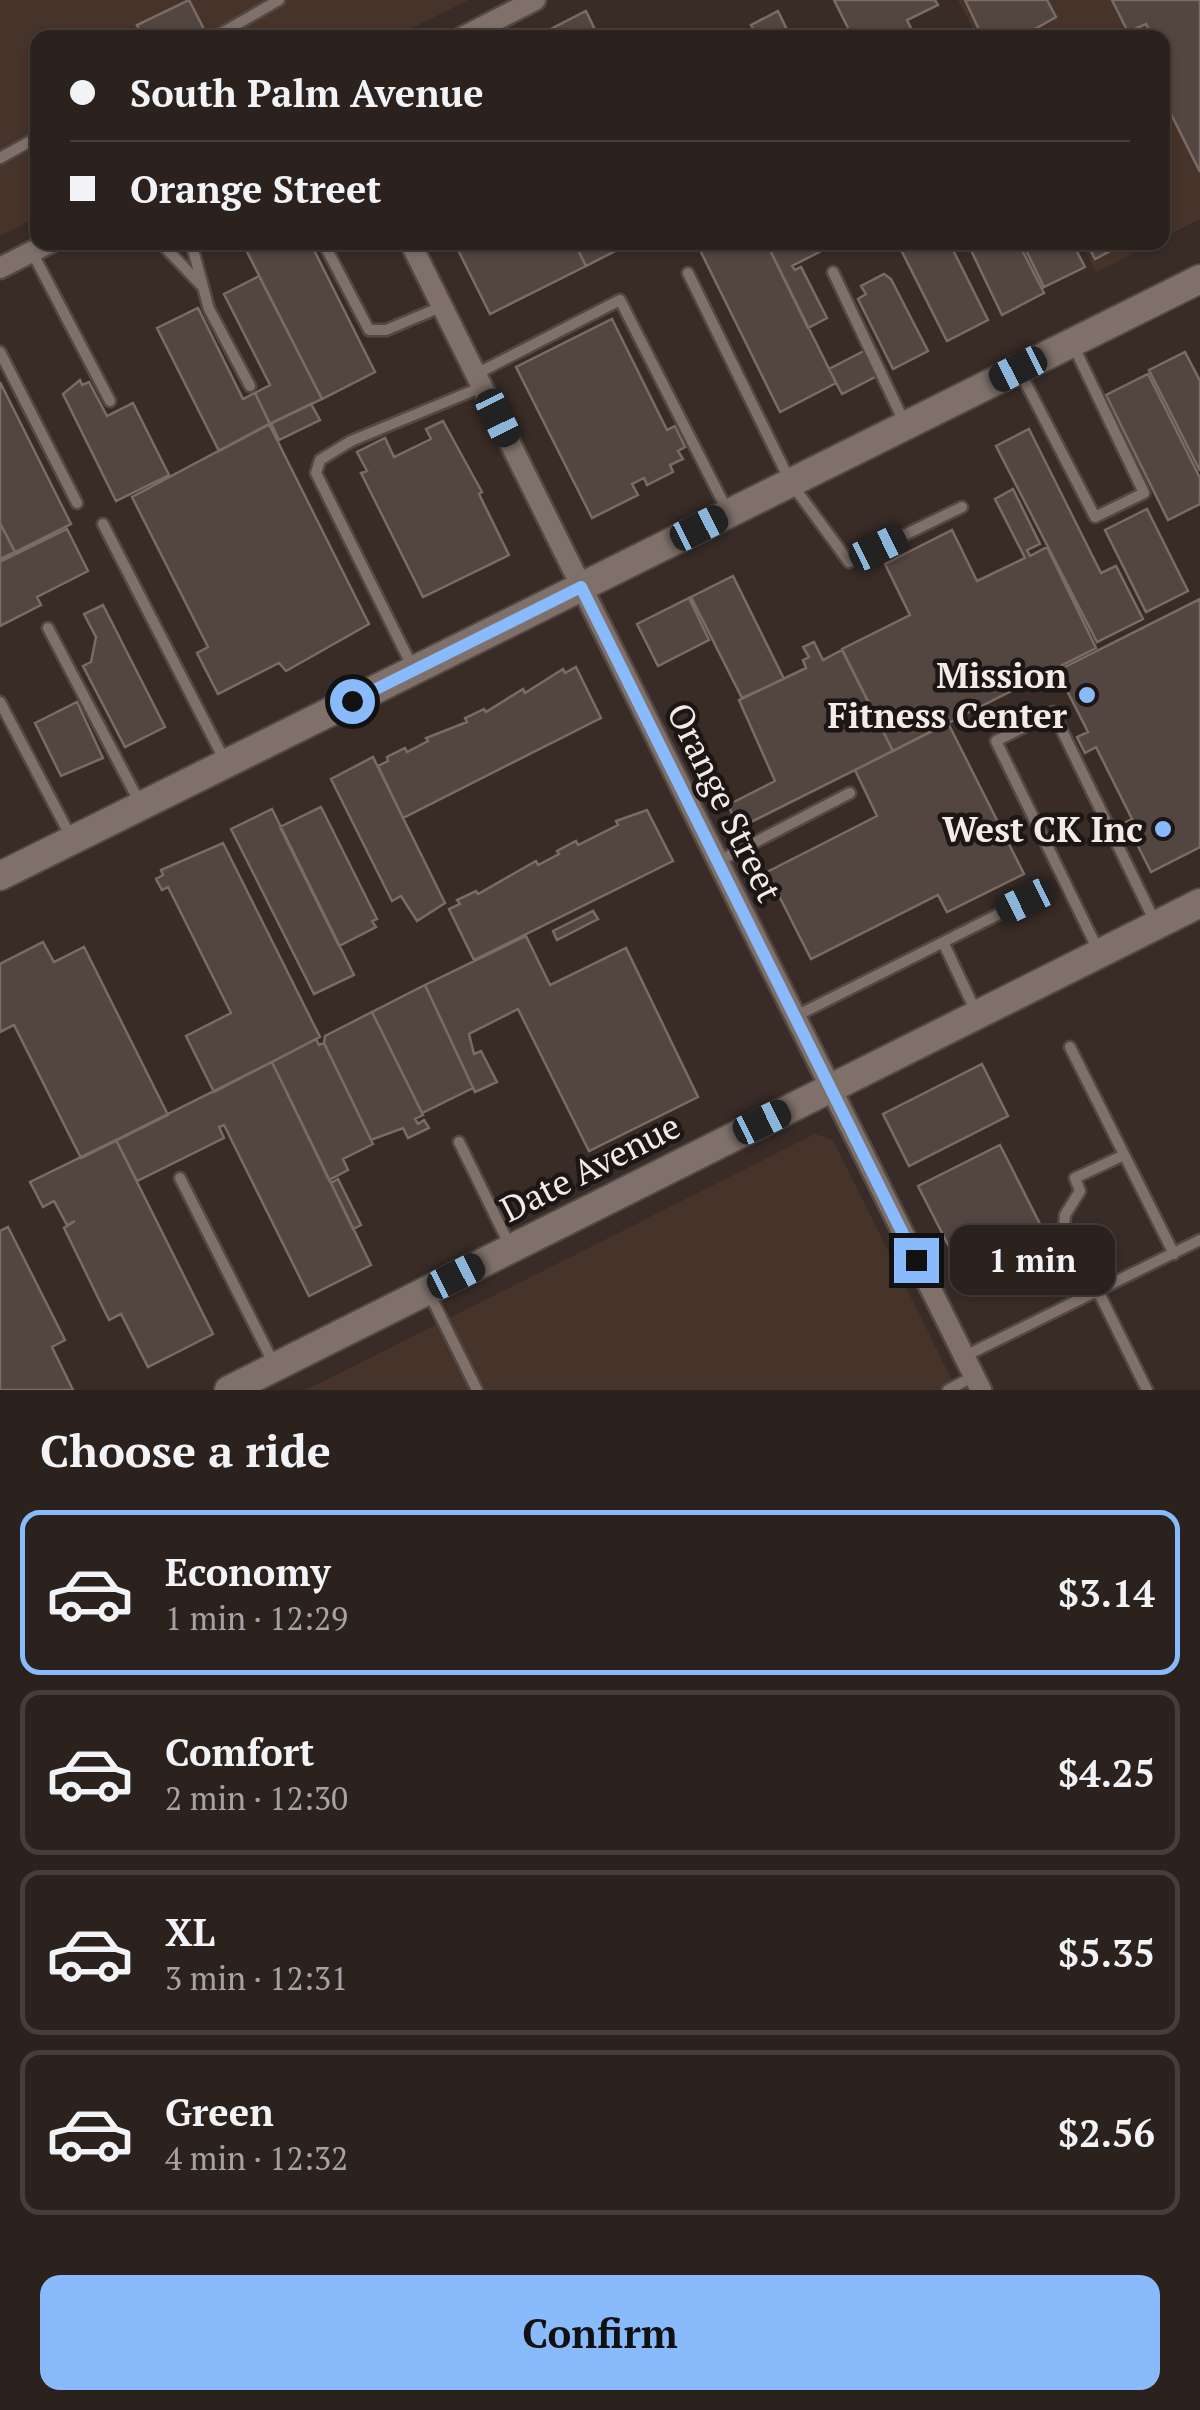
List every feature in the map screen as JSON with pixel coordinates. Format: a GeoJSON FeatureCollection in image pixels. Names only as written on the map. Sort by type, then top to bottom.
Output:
{"type":"FeatureCollection","features":[{"type":"Feature","properties":{"kind":"street"},"geometry":{"type":"LineString","coordinates":[[476,30],[536,0]]}},
{"type":"Feature","properties":{"kind":"street"},"geometry":{"type":"LineString","coordinates":[[0,268],[36,250]]}},
{"type":"Feature","properties":{"kind":"street","name":"Orange Street"},"geometry":{"type":"LineString","coordinates":[[414,250],[977,1383]]}},
{"type":"Feature","properties":{"kind":"street"},"geometry":{"type":"LineString","coordinates":[[0,876],[1200,278]]}},
{"type":"Feature","properties":{"kind":"street","name":"Date Avenue"},"geometry":{"type":"LineString","coordinates":[[229,1390],[1200,903]]}},
{"type":"Feature","properties":{"kind":"lane"},"geometry":{"type":"LineString","coordinates":[[227,30],[280,0]]}},
{"type":"Feature","properties":{"kind":"lane"},"geometry":{"type":"LineString","coordinates":[[0,158],[30,141]]}},
{"type":"Feature","properties":{"kind":"lane"},"geometry":{"type":"LineString","coordinates":[[168,250],[201,284]]}},
{"type":"Feature","properties":{"kind":"lane"},"geometry":{"type":"LineString","coordinates":[[193,250],[201,284],[250,386]]}},
{"type":"Feature","properties":{"kind":"lane"},"geometry":{"type":"LineString","coordinates":[[327,250],[369,330],[386,330],[442,306]]}},
{"type":"Feature","properties":{"kind":"lane"},"geometry":{"type":"LineString","coordinates":[[32,252],[110,401]]}},
{"type":"Feature","properties":{"kind":"lane"},"geometry":{"type":"LineString","coordinates":[[833,272],[906,425]]}},
{"type":"Feature","properties":{"kind":"lane"},"geometry":{"type":"LineString","coordinates":[[688,273],[791,482],[849,562],[962,508]]}},
{"type":"Feature","properties":{"kind":"lane"},"geometry":{"type":"LineString","coordinates":[[414,670],[316,473],[320,460],[351,441],[479,380],[530,346],[620,300],[728,513]]}},
{"type":"Feature","properties":{"kind":"lane"},"geometry":{"type":"LineString","coordinates":[[1018,369],[1095,517],[1144,492],[1072,342]]}},
{"type":"Feature","properties":{"kind":"lane"},"geometry":{"type":"LineString","coordinates":[[0,352],[77,503]]}},
{"type":"Feature","properties":{"kind":"lane"},"geometry":{"type":"LineString","coordinates":[[103,524],[226,764]]}},
{"type":"Feature","properties":{"kind":"lane"},"geometry":{"type":"LineString","coordinates":[[48,628],[142,806]]}},
{"type":"Feature","properties":{"kind":"lane"},"geometry":{"type":"LineString","coordinates":[[0,702],[72,840]]}},
{"type":"Feature","properties":{"kind":"lane"},"geometry":{"type":"LineString","coordinates":[[1100,953],[996,741],[1053,712],[1157,924]]}},
{"type":"Feature","properties":{"kind":"lane"},"geometry":{"type":"LineString","coordinates":[[718,862],[850,794]]}},
{"type":"Feature","properties":{"kind":"lane"},"geometry":{"type":"LineString","coordinates":[[795,1016],[1025,901]]}},
{"type":"Feature","properties":{"kind":"lane"},"geometry":{"type":"LineString","coordinates":[[943,942],[977,1014]]}},
{"type":"Feature","properties":{"kind":"lane"},"geometry":{"type":"LineString","coordinates":[[1070,1047],[1174,1254]]}},
{"type":"Feature","properties":{"kind":"lane"},"geometry":{"type":"LineString","coordinates":[[459,1142],[511,1248]]}},
{"type":"Feature","properties":{"kind":"lane"},"geometry":{"type":"LineString","coordinates":[[987,1289],[1062,1250],[1066,1215],[1080,1190],[1075,1178],[1124,1155]]}},
{"type":"Feature","properties":{"kind":"lane"},"geometry":{"type":"LineString","coordinates":[[180,1178],[275,1366]]}},
{"type":"Feature","properties":{"kind":"lane"},"geometry":{"type":"LineString","coordinates":[[964,1356],[1200,1240]]}},
{"type":"Feature","properties":{"kind":"lane"},"geometry":{"type":"LineString","coordinates":[[1097,1289],[1148,1390]]}},
{"type":"Feature","properties":{"kind":"lane"},"geometry":{"type":"LineString","coordinates":[[428,1290],[477,1390]]}},
{"type":"Feature","properties":{"kind":"lane"},"geometry":{"type":"LineString","coordinates":[[948,1390],[977,1383]]}},
{"type":"Feature","properties":{"kind":"shaded area"},"geometry":{"type":"Polygon","coordinates":[[[0,0],[468,0],[408,30],[30,30],[30,221],[0,236],[0,0]]]}},
{"type":"Feature","properties":{"kind":"shaded area"},"geometry":{"type":"Polygon","coordinates":[[[958,0],[1200,0],[1200,219],[1170,234],[1170,30],[973,30],[958,0]]]}},
{"type":"Feature","properties":{"kind":"shaded area"},"geometry":{"type":"Polygon","coordinates":[[[1085,250],[1140,250],[1096,272],[1085,250]]]}},
{"type":"Feature","properties":{"kind":"shaded area"},"geometry":{"type":"Polygon","coordinates":[[[815,1134],[833,1140],[957,1390],[306,1390],[815,1134]]]}},
{"type":"Feature","properties":{"kind":"building"},"geometry":{"type":"Polygon","coordinates":[[[189,0],[204,30],[139,30],[137,25],[189,0]]]}},
{"type":"Feature","properties":{"kind":"building"},"geometry":{"type":"Polygon","coordinates":[[[834,0],[935,0],[938,5],[907,20],[912,30],[849,30],[834,0]]]}},
{"type":"Feature","properties":{"kind":"building"},"geometry":{"type":"Polygon","coordinates":[[[965,0],[1047,0],[1056,17],[1033,30],[979,30],[965,0]]]}},
{"type":"Feature","properties":{"kind":"building"},"geometry":{"type":"Polygon","coordinates":[[[1112,0],[1200,0],[1200,172],[1170,112],[1170,30],[1149,30],[1146,24],[1127,30],[1112,0]]]}},
{"type":"Feature","properties":{"kind":"building"},"geometry":{"type":"Polygon","coordinates":[[[586,11],[595,30],[549,30],[586,11]]]}},
{"type":"Feature","properties":{"kind":"building"},"geometry":{"type":"Polygon","coordinates":[[[778,11],[787,30],[751,30],[751,25],[778,11]]]}},
{"type":"Feature","properties":{"kind":"building"},"geometry":{"type":"Polygon","coordinates":[[[246,250],[314,250],[375,372],[322,399],[246,250]]]}},
{"type":"Feature","properties":{"kind":"building"},"geometry":{"type":"Polygon","coordinates":[[[458,250],[578,250],[586,266],[490,314],[458,250]]]}},
{"type":"Feature","properties":{"kind":"building"},"geometry":{"type":"Polygon","coordinates":[[[578,250],[617,250],[586,266],[578,250]]]}},
{"type":"Feature","properties":{"kind":"building"},"geometry":{"type":"Polygon","coordinates":[[[700,250],[770,250],[836,383],[780,412],[700,250]]]}},
{"type":"Feature","properties":{"kind":"building"},"geometry":{"type":"Polygon","coordinates":[[[770,250],[823,250],[792,266],[795,270],[801,267],[827,318],[808,328],[770,250]]]}},
{"type":"Feature","properties":{"kind":"building"},"geometry":{"type":"Polygon","coordinates":[[[901,250],[953,250],[988,320],[947,341],[901,250]]]}},
{"type":"Feature","properties":{"kind":"building"},"geometry":{"type":"Polygon","coordinates":[[[971,250],[1022,250],[1044,293],[1002,315],[971,250]]]}},
{"type":"Feature","properties":{"kind":"building"},"geometry":{"type":"Polygon","coordinates":[[[1026,250],[1076,250],[1085,267],[1044,287],[1026,250]]]}},
{"type":"Feature","properties":{"kind":"building"},"geometry":{"type":"Polygon","coordinates":[[[1090,250],[1112,250],[1095,259],[1090,250]]]}},
{"type":"Feature","properties":{"kind":"building"},"geometry":{"type":"Polygon","coordinates":[[[884,274],[891,279],[928,351],[893,369],[858,299],[866,294],[861,286],[884,274]]]}},
{"type":"Feature","properties":{"kind":"building"},"geometry":{"type":"Polygon","coordinates":[[[259,276],[322,399],[270,424],[255,393],[270,385],[224,294],[259,276]]]}},
{"type":"Feature","properties":{"kind":"building"},"geometry":{"type":"Polygon","coordinates":[[[198,308],[243,399],[255,393],[270,424],[219,451],[157,328],[198,308]]]}},
{"type":"Feature","properties":{"kind":"building"},"geometry":{"type":"Polygon","coordinates":[[[612,319],[667,430],[675,426],[685,447],[678,451],[683,459],[670,465],[673,472],[647,485],[644,478],[632,484],[638,495],[592,518],[516,367],[612,319]]]}},
{"type":"Feature","properties":{"kind":"building"},"geometry":{"type":"Polygon","coordinates":[[[864,351],[877,376],[842,394],[829,369],[864,351]]]}},
{"type":"Feature","properties":{"kind":"building"},"geometry":{"type":"Polygon","coordinates":[[[1185,352],[1200,381],[1200,471],[1149,370],[1185,352]]]}},
{"type":"Feature","properties":{"kind":"building"},"geometry":{"type":"Polygon","coordinates":[[[1148,374],[1200,478],[1200,504],[1168,520],[1106,395],[1148,374]]]}},
{"type":"Feature","properties":{"kind":"building"},"geometry":{"type":"Polygon","coordinates":[[[80,380],[82,385],[89,382],[107,416],[133,403],[169,475],[116,501],[63,394],[80,380]]]}},
{"type":"Feature","properties":{"kind":"building"},"geometry":{"type":"Polygon","coordinates":[[[0,382],[71,524],[15,552],[0,523],[0,382]]]}},
{"type":"Feature","properties":{"kind":"building"},"geometry":{"type":"Polygon","coordinates":[[[311,404],[320,420],[279,440],[271,423],[311,404]]]}},
{"type":"Feature","properties":{"kind":"building"},"geometry":{"type":"Polygon","coordinates":[[[443,421],[482,492],[479,494],[509,555],[423,597],[361,473],[367,471],[357,452],[385,438],[394,457],[431,439],[426,429],[443,421]]]}},
{"type":"Feature","properties":{"kind":"building"},"geometry":{"type":"Polygon","coordinates":[[[269,424],[369,624],[286,671],[279,663],[218,694],[197,653],[208,647],[132,497],[269,424]]]}},
{"type":"Feature","properties":{"kind":"building"},"geometry":{"type":"Polygon","coordinates":[[[1029,429],[1101,573],[1116,566],[1143,619],[1097,642],[996,446],[1029,429]]]}},
{"type":"Feature","properties":{"kind":"building"},"geometry":{"type":"Polygon","coordinates":[[[1013,489],[1040,544],[1027,550],[1030,556],[1047,547],[1096,648],[893,751],[842,649],[910,615],[885,564],[952,530],[977,581],[1025,558],[995,499],[1013,489]]]}},
{"type":"Feature","properties":{"kind":"building"},"geometry":{"type":"Polygon","coordinates":[[[1147,509],[1188,591],[1146,612],[1105,530],[1147,509]]]}},
{"type":"Feature","properties":{"kind":"building"},"geometry":{"type":"Polygon","coordinates":[[[0,523],[15,552],[0,559],[0,523]]]}},
{"type":"Feature","properties":{"kind":"building"},"geometry":{"type":"Polygon","coordinates":[[[67,529],[88,571],[37,597],[41,605],[0,626],[0,562],[67,529]]]}},
{"type":"Feature","properties":{"kind":"building"},"geometry":{"type":"Polygon","coordinates":[[[733,576],[784,679],[742,698],[691,597],[733,576]]]}},
{"type":"Feature","properties":{"kind":"building"},"geometry":{"type":"Polygon","coordinates":[[[689,598],[709,640],[658,666],[637,624],[689,598]]]}},
{"type":"Feature","properties":{"kind":"building"},"geometry":{"type":"Polygon","coordinates":[[[1200,599],[1200,847],[1151,872],[1126,822],[1132,819],[1096,747],[1085,753],[1077,737],[1088,732],[1057,671],[1200,599]]]}},
{"type":"Feature","properties":{"kind":"building"},"geometry":{"type":"Polygon","coordinates":[[[103,605],[165,727],[125,747],[83,666],[91,662],[96,637],[84,614],[103,605]]]}},
{"type":"Feature","properties":{"kind":"building"},"geometry":{"type":"Polygon","coordinates":[[[814,642],[823,660],[842,650],[893,751],[739,828],[728,805],[775,781],[739,700],[806,668],[803,660],[809,657],[803,647],[814,642]]]}},
{"type":"Feature","properties":{"kind":"building"},"geometry":{"type":"Polygon","coordinates":[[[576,667],[601,718],[403,818],[378,766],[388,761],[387,757],[405,748],[407,752],[428,741],[426,738],[467,722],[465,718],[484,709],[486,712],[523,689],[525,693],[563,669],[565,673],[576,667]]]}},
{"type":"Feature","properties":{"kind":"building"},"geometry":{"type":"Polygon","coordinates":[[[77,702],[103,758],[61,776],[35,723],[77,702]]]}},
{"type":"Feature","properties":{"kind":"building"},"geometry":{"type":"Polygon","coordinates":[[[948,723],[1024,874],[947,912],[938,895],[811,959],[767,872],[877,816],[855,770],[948,723]]]}},
{"type":"Feature","properties":{"kind":"building"},"geometry":{"type":"Polygon","coordinates":[[[373,757],[445,903],[417,921],[401,896],[392,901],[331,779],[373,757]]]}},
{"type":"Feature","properties":{"kind":"building"},"geometry":{"type":"Polygon","coordinates":[[[321,807],[377,919],[372,921],[376,927],[339,946],[280,827],[321,807]]]}},
{"type":"Feature","properties":{"kind":"building"},"geometry":{"type":"Polygon","coordinates":[[[272,809],[354,975],[314,994],[231,829],[272,809]]]}},
{"type":"Feature","properties":{"kind":"building"},"geometry":{"type":"Polygon","coordinates":[[[647,810],[673,861],[474,960],[449,909],[460,904],[457,900],[476,891],[478,894],[536,861],[538,865],[559,854],[557,851],[576,841],[578,845],[618,825],[616,821],[647,810]]]}},
{"type":"Feature","properties":{"kind":"building"},"geometry":{"type":"Polygon","coordinates":[[[223,843],[320,1037],[214,1092],[186,1036],[231,1013],[168,887],[162,890],[156,879],[163,875],[161,870],[223,843]]]}},
{"type":"Feature","properties":{"kind":"building"},"geometry":{"type":"Polygon","coordinates":[[[593,911],[598,919],[557,940],[553,931],[593,911]]]}},
{"type":"Feature","properties":{"kind":"building"},"geometry":{"type":"Polygon","coordinates":[[[526,936],[550,985],[626,948],[698,1097],[589,1151],[518,1009],[469,1034],[474,1054],[481,1051],[497,1082],[475,1092],[425,985],[526,936]]]}},
{"type":"Feature","properties":{"kind":"building"},"geometry":{"type":"Polygon","coordinates":[[[43,942],[54,962],[84,947],[168,1115],[81,1158],[14,1025],[0,1032],[0,964],[43,942]]]}},
{"type":"Feature","properties":{"kind":"building"},"geometry":{"type":"Polygon","coordinates":[[[425,985],[473,1088],[422,1113],[372,1012],[425,985]]]}},
{"type":"Feature","properties":{"kind":"building"},"geometry":{"type":"Polygon","coordinates":[[[372,1012],[423,1115],[415,1119],[418,1124],[424,1120],[429,1128],[408,1138],[403,1128],[371,1140],[324,1043],[325,1036],[372,1012]]]}},
{"type":"Feature","properties":{"kind":"building"},"geometry":{"type":"Polygon","coordinates":[[[316,1039],[319,1045],[324,1043],[373,1144],[343,1159],[348,1170],[329,1180],[272,1062],[316,1039]]]}},
{"type":"Feature","properties":{"kind":"building"},"geometry":{"type":"Polygon","coordinates":[[[272,1062],[371,1265],[309,1296],[224,1125],[219,1127],[224,1138],[137,1181],[116,1140],[272,1062]]]}},
{"type":"Feature","properties":{"kind":"building"},"geometry":{"type":"Polygon","coordinates":[[[982,1064],[1008,1116],[909,1166],[883,1114],[982,1064]]]}},
{"type":"Feature","properties":{"kind":"building"},"geometry":{"type":"Polygon","coordinates":[[[116,1140],[213,1334],[148,1367],[121,1314],[109,1320],[64,1228],[75,1221],[67,1225],[54,1201],[43,1207],[30,1182],[116,1140]]]}},
{"type":"Feature","properties":{"kind":"building"},"geometry":{"type":"Polygon","coordinates":[[[1000,1145],[1042,1228],[961,1270],[918,1186],[1000,1145]]]}},
{"type":"Feature","properties":{"kind":"building"},"geometry":{"type":"Polygon","coordinates":[[[338,1179],[361,1225],[353,1229],[331,1183],[338,1179]]]}},
{"type":"Feature","properties":{"kind":"building"},"geometry":{"type":"Polygon","coordinates":[[[8,1227],[65,1340],[52,1347],[73,1390],[0,1390],[0,1231],[8,1227]]]}},
{"type":"Feature","properties":{"kind":"place","name":"Mission Fitness Center"},"geometry":{"type":"Point","coordinates":[1087,695]}},
{"type":"Feature","properties":{"kind":"place","name":"West CK Inc"},"geometry":{"type":"Point","coordinates":[1163,829]}},
{"type":"Feature","properties":{"kind":"route"},"geometry":{"type":"LineString","coordinates":[[352,701],[581,587],[916,1260]]}}]}
